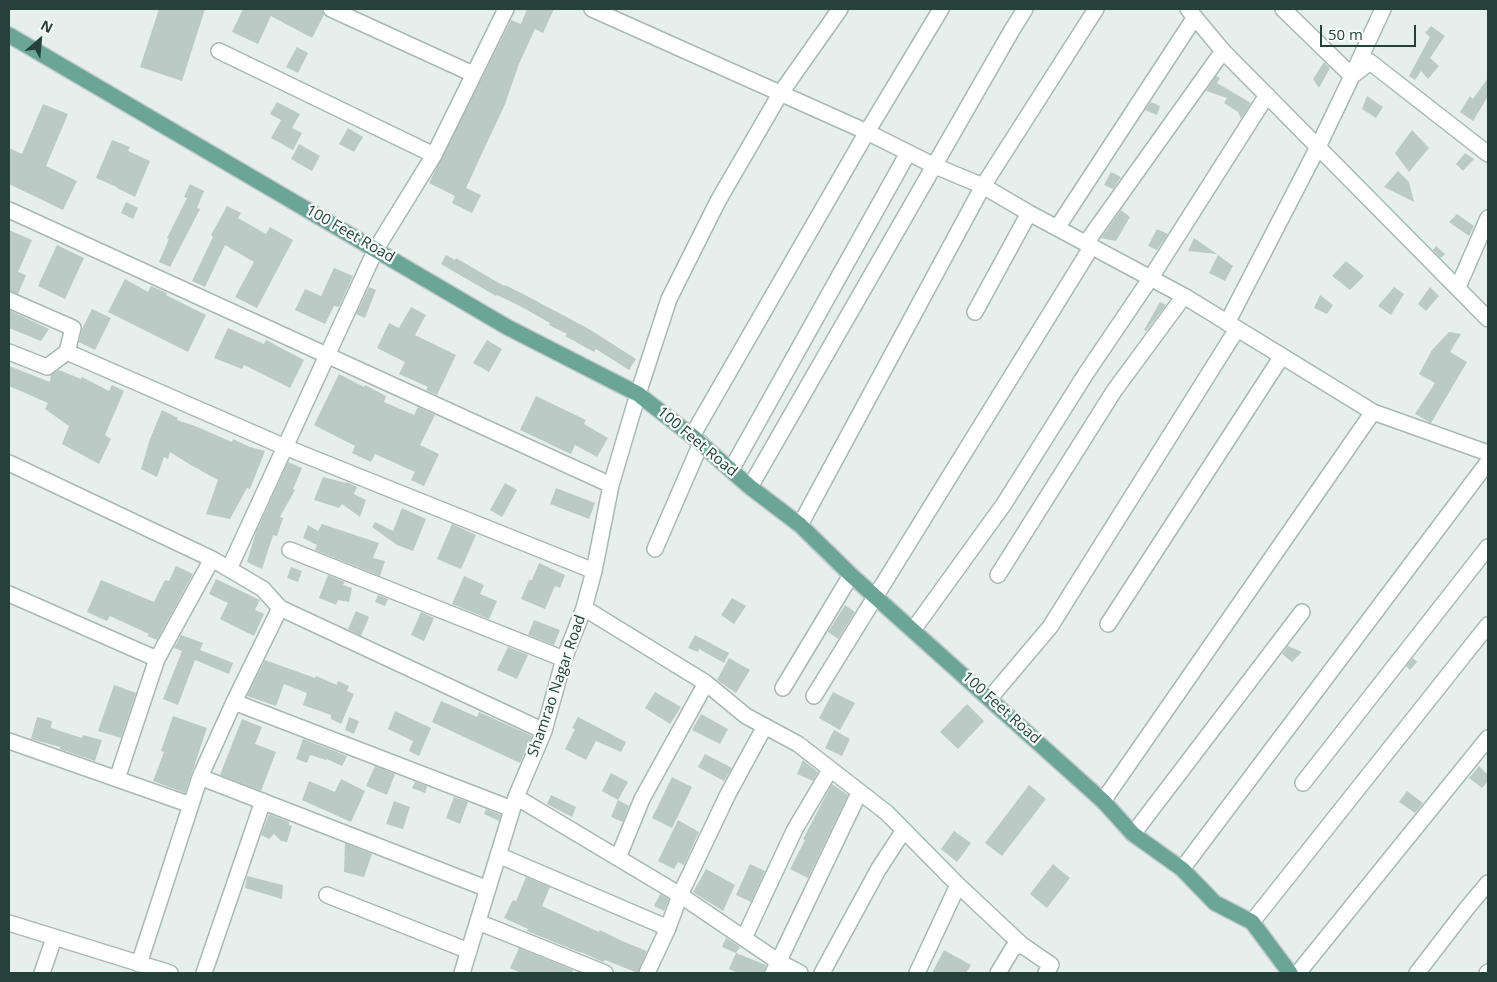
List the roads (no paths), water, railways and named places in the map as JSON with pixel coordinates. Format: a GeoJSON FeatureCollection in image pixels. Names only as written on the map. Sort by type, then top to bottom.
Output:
{"type":"FeatureCollection","features":[{"type":"Feature","properties":{"kind":"main road","name":"100 Feet Road"},"geometry":{"type":"LineString","coordinates":[[9,35],[507,327],[638,394],[697,439],[750,487],[800,525],[875,597],[1103,801],[1133,834],[1182,869],[1215,903],[1252,922],[1290,973]]}},
{"type":"Feature","properties":{"kind":"street"},"geometry":{"type":"LineString","coordinates":[[331,9],[473,74]]}},
{"type":"Feature","properties":{"kind":"street"},"geometry":{"type":"LineString","coordinates":[[229,569],[376,249],[434,155],[506,9]]}},
{"type":"Feature","properties":{"kind":"street"},"geometry":{"type":"LineString","coordinates":[[592,9],[867,132],[935,166],[983,186],[1029,213],[1184,296],[1373,412],[1488,453]]}},
{"type":"Feature","properties":{"kind":"street","name":"Shamrao Nagar Road"},"geometry":{"type":"LineString","coordinates":[[462,973],[514,803],[544,732],[564,659],[584,608],[594,571],[611,485],[669,299],[718,201],[780,94],[840,9]]}},
{"type":"Feature","properties":{"kind":"street"},"geometry":{"type":"LineString","coordinates":[[656,549],[697,439],[867,132],[940,9]]}},
{"type":"Feature","properties":{"kind":"street"},"geometry":{"type":"LineString","coordinates":[[750,487],[1025,9]]}},
{"type":"Feature","properties":{"kind":"street"},"geometry":{"type":"LineString","coordinates":[[800,525],[983,186],[1096,9]]}},
{"type":"Feature","properties":{"kind":"street"},"geometry":{"type":"LineString","coordinates":[[1283,9],[1352,76]]}},
{"type":"Feature","properties":{"kind":"street"},"geometry":{"type":"LineString","coordinates":[[990,698],[1050,627],[1232,326],[1383,9]]}},
{"type":"Feature","properties":{"kind":"street"},"geometry":{"type":"LineString","coordinates":[[1057,228],[1192,13],[1223,51],[1488,319]]}},
{"type":"Feature","properties":{"kind":"street"},"geometry":{"type":"LineString","coordinates":[[219,50],[434,155]]}},
{"type":"Feature","properties":{"kind":"street"},"geometry":{"type":"LineString","coordinates":[[814,696],[1089,244],[1223,51]]}},
{"type":"Feature","properties":{"kind":"street"},"geometry":{"type":"LineString","coordinates":[[1352,76],[1370,62],[1488,154]]}},
{"type":"Feature","properties":{"kind":"street"},"geometry":{"type":"LineString","coordinates":[[913,630],[1004,504],[1085,375],[1150,279],[1267,95]]}},
{"type":"Feature","properties":{"kind":"street"},"geometry":{"type":"LineString","coordinates":[[732,470],[908,153]]}},
{"type":"Feature","properties":{"kind":"street"},"geometry":{"type":"LineString","coordinates":[[9,210],[611,485]]}},
{"type":"Feature","properties":{"kind":"street"},"geometry":{"type":"LineString","coordinates":[[975,312],[1029,213]]}},
{"type":"Feature","properties":{"kind":"street"},"geometry":{"type":"LineString","coordinates":[[1458,287],[1488,218]]}},
{"type":"Feature","properties":{"kind":"street"},"geometry":{"type":"LineString","coordinates":[[998,575],[1114,391],[1184,296]]}},
{"type":"Feature","properties":{"kind":"street"},"geometry":{"type":"LineString","coordinates":[[9,300],[73,328],[67,352],[47,368],[9,352]]}},
{"type":"Feature","properties":{"kind":"street"},"geometry":{"type":"LineString","coordinates":[[67,352],[285,447],[594,571]]}},
{"type":"Feature","properties":{"kind":"street"},"geometry":{"type":"LineString","coordinates":[[1108,624],[1282,356]]}},
{"type":"Feature","properties":{"kind":"street"},"geometry":{"type":"LineString","coordinates":[[1103,801],[1373,412]]}},
{"type":"Feature","properties":{"kind":"street"},"geometry":{"type":"LineString","coordinates":[[1182,869],[1488,462]]}},
{"type":"Feature","properties":{"kind":"street"},"geometry":{"type":"LineString","coordinates":[[9,463],[212,559],[263,589],[280,608],[544,732]]}},
{"type":"Feature","properties":{"kind":"street"},"geometry":{"type":"LineString","coordinates":[[1303,783],[1488,547]]}},
{"type":"Feature","properties":{"kind":"street"},"geometry":{"type":"LineString","coordinates":[[290,550],[564,659]]}},
{"type":"Feature","properties":{"kind":"street"},"geometry":{"type":"LineString","coordinates":[[116,779],[157,659],[212,559]]}},
{"type":"Feature","properties":{"kind":"street"},"geometry":{"type":"LineString","coordinates":[[783,688],[851,575]]}},
{"type":"Feature","properties":{"kind":"street"},"geometry":{"type":"LineString","coordinates":[[9,594],[157,659]]}},
{"type":"Feature","properties":{"kind":"street"},"geometry":{"type":"LineString","coordinates":[[139,964],[200,777],[280,608]]}},
{"type":"Feature","properties":{"kind":"street"},"geometry":{"type":"LineString","coordinates":[[584,608],[706,683],[746,716],[798,744],[887,813],[958,885],[1022,945],[1051,965],[1046,973]]}},
{"type":"Feature","properties":{"kind":"street"},"geometry":{"type":"LineString","coordinates":[[1133,834],[1302,612]]}},
{"type":"Feature","properties":{"kind":"street"},"geometry":{"type":"LineString","coordinates":[[1252,922],[1488,625]]}},
{"type":"Feature","properties":{"kind":"street"},"geometry":{"type":"LineString","coordinates":[[618,858],[642,799],[706,683]]}},
{"type":"Feature","properties":{"kind":"street"},"geometry":{"type":"LineString","coordinates":[[234,702],[514,803],[618,858],[680,895],[744,938],[776,968],[800,973]]}},
{"type":"Feature","properties":{"kind":"street"},"geometry":{"type":"LineString","coordinates":[[647,973],[668,928],[680,895],[728,794],[765,726]]}},
{"type":"Feature","properties":{"kind":"street"},"geometry":{"type":"LineString","coordinates":[[1298,973],[1488,738]]}},
{"type":"Feature","properties":{"kind":"street"},"geometry":{"type":"LineString","coordinates":[[9,741],[191,805]]}},
{"type":"Feature","properties":{"kind":"street"},"geometry":{"type":"LineString","coordinates":[[744,938],[795,829],[830,770]]}},
{"type":"Feature","properties":{"kind":"street"},"geometry":{"type":"LineString","coordinates":[[200,777],[488,889]]}},
{"type":"Feature","properties":{"kind":"street"},"geometry":{"type":"LineString","coordinates":[[776,968],[859,793]]}},
{"type":"Feature","properties":{"kind":"street"},"geometry":{"type":"LineString","coordinates":[[204,973],[263,801]]}},
{"type":"Feature","properties":{"kind":"street"},"geometry":{"type":"LineString","coordinates":[[822,973],[878,870],[904,830]]}},
{"type":"Feature","properties":{"kind":"street"},"geometry":{"type":"LineString","coordinates":[[498,855],[668,928]]}},
{"type":"Feature","properties":{"kind":"street"},"geometry":{"type":"LineString","coordinates":[[1417,973],[1488,883]]}},
{"type":"Feature","properties":{"kind":"street"},"geometry":{"type":"LineString","coordinates":[[916,973],[958,885]]}},
{"type":"Feature","properties":{"kind":"street"},"geometry":{"type":"LineString","coordinates":[[327,895],[469,951]]}},
{"type":"Feature","properties":{"kind":"street"},"geometry":{"type":"LineString","coordinates":[[478,922],[605,973]]}},
{"type":"Feature","properties":{"kind":"street"},"geometry":{"type":"LineString","coordinates":[[9,923],[170,973]]}},
{"type":"Feature","properties":{"kind":"street"},"geometry":{"type":"LineString","coordinates":[[42,973],[54,938]]}},
{"type":"Feature","properties":{"kind":"street"},"geometry":{"type":"LineString","coordinates":[[998,973],[1013,948],[1022,945]]}}]}
